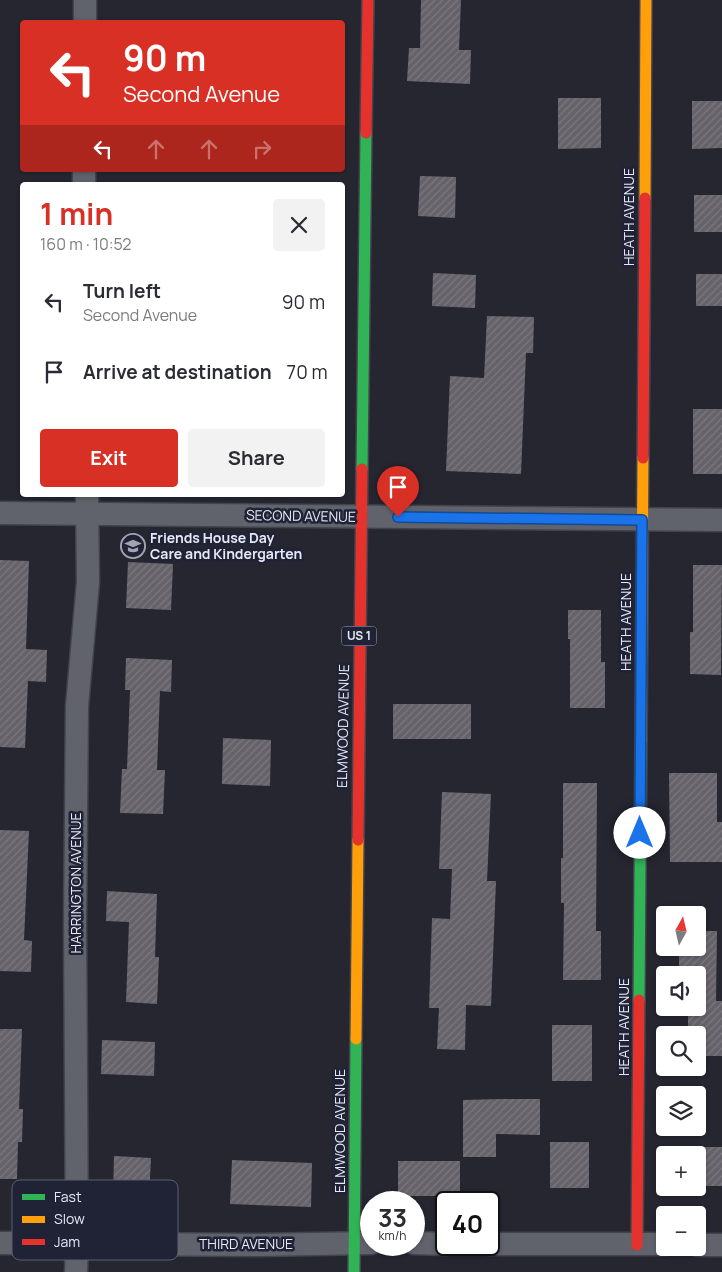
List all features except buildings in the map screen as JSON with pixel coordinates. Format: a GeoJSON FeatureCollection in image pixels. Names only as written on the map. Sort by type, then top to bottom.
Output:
{"type":"FeatureCollection","features":[{"type":"Feature","properties":{"kind":"main road","name":"ELMWOOD AVENUE"},"geometry":{"type":"LineString","coordinates":[[363,1191],[361,516],[368,0]]}},
{"type":"Feature","properties":{"kind":"main road","name":"HEATH AVENUE"},"geometry":{"type":"LineString","coordinates":[[637,1245],[646,0]]}},
{"type":"Feature","properties":{"kind":"main road","name":"ELMWOOD AVENUE"},"geometry":{"type":"LineString","coordinates":[[354,1272],[360,1253]]}},
{"type":"Feature","properties":{"kind":"street"},"geometry":{"type":"LineString","coordinates":[[85,0],[85,20]]}},
{"type":"Feature","properties":{"kind":"street","name":"SECOND AVENUE"},"geometry":{"type":"LineString","coordinates":[[0,513],[87,504],[361,516],[722,520]]}},
{"type":"Feature","properties":{"kind":"street","name":"HARRINGTON AVENUE"},"geometry":{"type":"LineString","coordinates":[[77,1180],[75,924],[77,706],[88,582],[87,504]]}},
{"type":"Feature","properties":{"kind":"street","name":"THIRD AVENUE"},"geometry":{"type":"LineString","coordinates":[[178,1244],[360,1243]]}},
{"type":"Feature","properties":{"kind":"street"},"geometry":{"type":"LineString","coordinates":[[500,1244],[656,1244]]}},
{"type":"Feature","properties":{"kind":"street"},"geometry":{"type":"LineString","coordinates":[[706,1245],[722,1245]]}},
{"type":"Feature","properties":{"kind":"traffic: fast"},"geometry":{"type":"LineString","coordinates":[[362,469],[366,133]]}},
{"type":"Feature","properties":{"kind":"traffic: fast"},"geometry":{"type":"LineString","coordinates":[[639,1000],[641,740]]}},
{"type":"Feature","properties":{"kind":"traffic: fast"},"geometry":{"type":"LineString","coordinates":[[354,1272],[356,1039]]}},
{"type":"Feature","properties":{"kind":"traffic: slow"},"geometry":{"type":"LineString","coordinates":[[645,198],[646,0]]}},
{"type":"Feature","properties":{"kind":"traffic: slow"},"geometry":{"type":"LineString","coordinates":[[641,740],[643,458]]}},
{"type":"Feature","properties":{"kind":"traffic: slow"},"geometry":{"type":"LineString","coordinates":[[356,1039],[358,840]]}},
{"type":"Feature","properties":{"kind":"traffic: jam"},"geometry":{"type":"LineString","coordinates":[[366,133],[368,0]]}},
{"type":"Feature","properties":{"kind":"traffic: jam"},"geometry":{"type":"LineString","coordinates":[[643,458],[645,198]]}},
{"type":"Feature","properties":{"kind":"traffic: jam"},"geometry":{"type":"LineString","coordinates":[[358,840],[362,469]]}},
{"type":"Feature","properties":{"kind":"traffic: jam"},"geometry":{"type":"LineString","coordinates":[[637,1245],[639,1000]]}},
{"type":"Feature","properties":{"kind":"place","name":"Friends House Day Care and Kindergarten"},"geometry":{"type":"Point","coordinates":[133,546]}},
{"type":"Feature","properties":{"kind":"route"},"geometry":{"type":"LineString","coordinates":[[398,517],[642,520],[640,833]]}}]}
